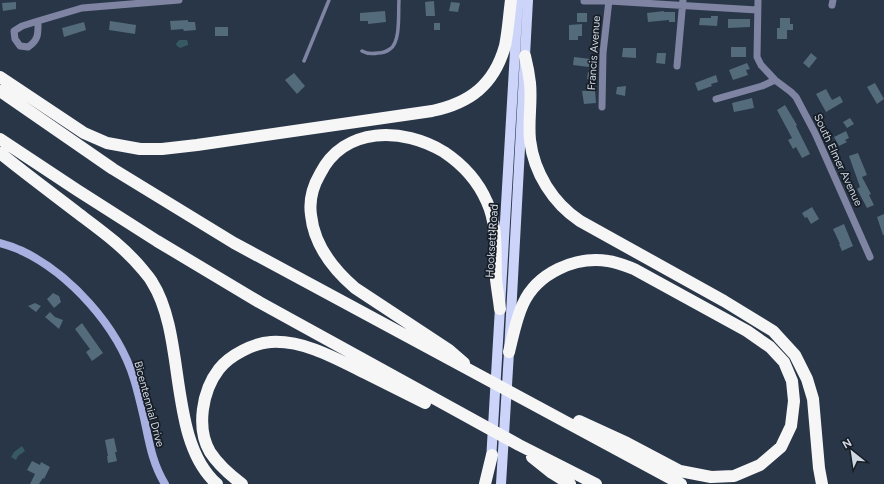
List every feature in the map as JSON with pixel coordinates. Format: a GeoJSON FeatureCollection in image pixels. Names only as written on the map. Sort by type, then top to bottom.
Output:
{"type":"FeatureCollection","features":[{"type":"Feature","properties":{"kind":"highway"},"geometry":{"type":"LineString","coordinates":[[0,77],[84,133],[107,143],[140,149],[162,149],[197,145],[432,111],[448,108],[467,99],[484,86],[493,74],[505,44],[511,0]]}},
{"type":"Feature","properties":{"kind":"highway"},"geometry":{"type":"LineString","coordinates":[[525,56],[530,83],[532,153],[536,165],[550,193],[570,215],[724,301],[773,331],[795,354],[807,379],[813,399],[822,484]]}},
{"type":"Feature","properties":{"kind":"highway"},"geometry":{"type":"LineString","coordinates":[[0,91],[113,169],[234,243],[680,484]]}},
{"type":"Feature","properties":{"kind":"highway"},"geometry":{"type":"LineString","coordinates":[[480,377],[449,350],[355,288],[332,265],[317,240],[310,214],[313,190],[324,166],[342,148],[365,137],[377,135],[400,136],[412,139],[427,144],[450,156],[469,173],[477,183],[488,202],[495,231],[496,280],[500,309]]}},
{"type":"Feature","properties":{"kind":"highway"},"geometry":{"type":"LineString","coordinates":[[0,139],[157,241],[259,302],[519,446],[596,484]]}},
{"type":"Feature","properties":{"kind":"highway"},"geometry":{"type":"LineString","coordinates":[[0,153],[115,240],[152,282],[165,309],[183,413],[191,443],[200,463],[217,484]]}},
{"type":"Feature","properties":{"kind":"highway"},"geometry":{"type":"LineString","coordinates":[[509,352],[523,304],[529,293],[538,283],[547,275],[571,264],[597,260],[609,261],[634,269],[665,285],[748,331],[770,347],[784,362],[792,380],[794,401],[791,426],[782,447],[760,465],[734,476],[710,477],[680,471],[628,443],[565,416],[546,412]]}},
{"type":"Feature","properties":{"kind":"highway"},"geometry":{"type":"LineString","coordinates":[[242,484],[224,470],[210,451],[204,434],[202,417],[206,396],[212,380],[220,368],[237,354],[254,345],[272,342],[297,344],[331,356],[425,403],[477,423]]}},
{"type":"Feature","properties":{"kind":"highway"},"geometry":{"type":"LineString","coordinates":[[519,446],[552,473],[570,484]]}},
{"type":"Feature","properties":{"kind":"highway"},"geometry":{"type":"LineString","coordinates":[[485,484],[492,455]]}},
{"type":"Feature","properties":{"kind":"main road","name":"Hooksett Road"},"geometry":{"type":"LineString","coordinates":[[490,484],[518,0]]}},
{"type":"Feature","properties":{"kind":"main road","name":"Hooksett Road"},"geometry":{"type":"LineString","coordinates":[[501,484],[528,0]]}},
{"type":"Feature","properties":{"kind":"street"},"geometry":{"type":"LineString","coordinates":[[38,21],[82,4],[179,0]]}},
{"type":"Feature","properties":{"kind":"street"},"geometry":{"type":"LineString","coordinates":[[584,1],[609,0],[683,3],[757,10]]}},
{"type":"Feature","properties":{"kind":"street","name":"Francis Avenue"},"geometry":{"type":"LineString","coordinates":[[602,107],[603,53],[609,0]]}},
{"type":"Feature","properties":{"kind":"street","name":"South Elmer Avenue"},"geometry":{"type":"LineString","coordinates":[[758,0],[758,58],[761,65],[775,80],[791,92],[803,110],[815,133],[870,257]]}},
{"type":"Feature","properties":{"kind":"street"},"geometry":{"type":"LineString","coordinates":[[677,66],[683,3]]}},
{"type":"Feature","properties":{"kind":"street"},"geometry":{"type":"LineString","coordinates":[[716,99],[762,86],[775,80]]}},
{"type":"Feature","properties":{"kind":"street","name":"Bicentennial Drive"},"geometry":{"type":"LineString","coordinates":[[0,243],[20,250],[60,276],[84,298],[105,322],[128,364],[144,417],[150,451],[165,484]]}},
{"type":"Feature","properties":{"kind":"lane"},"geometry":{"type":"LineString","coordinates":[[304,61],[329,0]]}},
{"type":"Feature","properties":{"kind":"lane"},"geometry":{"type":"LineString","coordinates":[[362,51],[372,54],[391,49],[396,39],[398,0]]}},
{"type":"Feature","properties":{"kind":"shaded area"},"geometry":{"type":"Polygon","coordinates":[[[179,40],[187,40],[188,45],[180,48],[176,44],[179,40]]]}},
{"type":"Feature","properties":{"kind":"shaded area"},"geometry":{"type":"Polygon","coordinates":[[[22,446],[25,451],[18,456],[16,460],[11,457],[14,452],[22,446]]]}},
{"type":"Feature","properties":{"kind":"building"},"geometry":{"type":"Polygon","coordinates":[[[434,1],[435,16],[426,16],[425,2],[434,1]]]}},
{"type":"Feature","properties":{"kind":"building"},"geometry":{"type":"Polygon","coordinates":[[[16,2],[16,9],[3,11],[2,3],[16,2]]]}},
{"type":"Feature","properties":{"kind":"building"},"geometry":{"type":"Polygon","coordinates":[[[451,2],[460,3],[458,12],[449,11],[451,2]]]}},
{"type":"Feature","properties":{"kind":"building"},"geometry":{"type":"Polygon","coordinates":[[[385,11],[386,22],[368,24],[368,21],[360,21],[360,13],[385,11]]]}},
{"type":"Feature","properties":{"kind":"building"},"geometry":{"type":"Polygon","coordinates":[[[664,11],[675,12],[675,22],[669,22],[669,20],[648,22],[647,13],[664,11]]]}},
{"type":"Feature","properties":{"kind":"building"},"geometry":{"type":"Polygon","coordinates":[[[577,13],[587,13],[587,22],[577,22],[577,13]]]}},
{"type":"Feature","properties":{"kind":"building"},"geometry":{"type":"Polygon","coordinates":[[[711,16],[718,16],[717,26],[699,25],[700,18],[711,18],[711,16]]]}},
{"type":"Feature","properties":{"kind":"building"},"geometry":{"type":"Polygon","coordinates":[[[780,18],[790,18],[790,24],[793,24],[793,30],[787,30],[787,39],[777,39],[777,28],[780,28],[780,18]]]}},
{"type":"Feature","properties":{"kind":"building"},"geometry":{"type":"Polygon","coordinates":[[[728,19],[750,19],[750,27],[728,28],[728,19]]]}},
{"type":"Feature","properties":{"kind":"building"},"geometry":{"type":"Polygon","coordinates":[[[188,20],[188,22],[195,22],[196,30],[171,30],[170,21],[188,20]]]}},
{"type":"Feature","properties":{"kind":"building"},"geometry":{"type":"Polygon","coordinates":[[[110,21],[136,25],[135,34],[109,30],[110,21]]]}},
{"type":"Feature","properties":{"kind":"building"},"geometry":{"type":"Polygon","coordinates":[[[84,22],[86,30],[64,37],[62,28],[84,22]]]}},
{"type":"Feature","properties":{"kind":"building"},"geometry":{"type":"Polygon","coordinates":[[[434,23],[440,23],[440,30],[434,30],[434,23]]]}},
{"type":"Feature","properties":{"kind":"building"},"geometry":{"type":"Polygon","coordinates":[[[582,24],[582,36],[578,36],[578,40],[569,40],[569,25],[582,24]]]}},
{"type":"Feature","properties":{"kind":"building"},"geometry":{"type":"Polygon","coordinates":[[[215,27],[228,27],[228,36],[215,36],[215,27]]]}},
{"type":"Feature","properties":{"kind":"building"},"geometry":{"type":"Polygon","coordinates":[[[731,47],[746,47],[746,57],[731,57],[731,47]]]}},
{"type":"Feature","properties":{"kind":"building"},"geometry":{"type":"Polygon","coordinates":[[[623,48],[636,48],[636,58],[622,57],[623,48]]]}},
{"type":"Feature","properties":{"kind":"building"},"geometry":{"type":"Polygon","coordinates":[[[657,53],[666,53],[665,64],[656,63],[657,53]]]}},
{"type":"Feature","properties":{"kind":"building"},"geometry":{"type":"Polygon","coordinates":[[[811,53],[817,58],[809,68],[803,63],[811,53]]]}},
{"type":"Feature","properties":{"kind":"building"},"geometry":{"type":"Polygon","coordinates":[[[574,57],[590,59],[589,67],[573,65],[574,57]]]}},
{"type":"Feature","properties":{"kind":"building"},"geometry":{"type":"Polygon","coordinates":[[[747,63],[750,69],[746,70],[748,75],[733,80],[729,70],[747,63]]]}},
{"type":"Feature","properties":{"kind":"building"},"geometry":{"type":"Polygon","coordinates":[[[588,72],[595,73],[595,80],[587,79],[588,72]]]}},
{"type":"Feature","properties":{"kind":"building"},"geometry":{"type":"Polygon","coordinates":[[[294,73],[305,86],[297,94],[285,80],[294,73]]]}},
{"type":"Feature","properties":{"kind":"building"},"geometry":{"type":"Polygon","coordinates":[[[716,75],[718,82],[698,91],[695,83],[716,75]]]}},
{"type":"Feature","properties":{"kind":"building"},"geometry":{"type":"Polygon","coordinates":[[[875,83],[884,99],[877,104],[867,87],[875,83]]]}},
{"type":"Feature","properties":{"kind":"building"},"geometry":{"type":"Polygon","coordinates":[[[626,86],[625,96],[616,94],[617,87],[626,86]]]}},
{"type":"Feature","properties":{"kind":"building"},"geometry":{"type":"Polygon","coordinates":[[[826,89],[832,100],[840,96],[843,102],[826,112],[816,94],[826,89]]]}},
{"type":"Feature","properties":{"kind":"building"},"geometry":{"type":"Polygon","coordinates":[[[595,90],[596,103],[584,104],[582,91],[595,90]]]}},
{"type":"Feature","properties":{"kind":"building"},"geometry":{"type":"Polygon","coordinates":[[[752,98],[754,108],[734,112],[732,103],[752,98]]]}},
{"type":"Feature","properties":{"kind":"building"},"geometry":{"type":"Polygon","coordinates":[[[785,105],[797,125],[796,126],[810,154],[802,158],[796,147],[793,149],[788,140],[792,138],[777,110],[785,105]]]}},
{"type":"Feature","properties":{"kind":"building"},"geometry":{"type":"Polygon","coordinates":[[[850,118],[854,124],[847,128],[843,122],[850,118]]]}},
{"type":"Feature","properties":{"kind":"building"},"geometry":{"type":"Polygon","coordinates":[[[846,131],[849,138],[845,140],[847,142],[839,146],[834,137],[846,131]]]}},
{"type":"Feature","properties":{"kind":"building"},"geometry":{"type":"Polygon","coordinates":[[[858,153],[867,175],[862,177],[871,194],[869,195],[874,205],[867,208],[857,189],[860,187],[849,156],[858,153]]]}},
{"type":"Feature","properties":{"kind":"building"},"geometry":{"type":"Polygon","coordinates":[[[812,207],[819,219],[811,224],[807,217],[805,218],[802,213],[812,207]]]}},
{"type":"Feature","properties":{"kind":"building"},"geometry":{"type":"Polygon","coordinates":[[[884,214],[884,235],[883,235],[877,217],[884,214]]]}},
{"type":"Feature","properties":{"kind":"building"},"geometry":{"type":"Polygon","coordinates":[[[844,224],[853,246],[842,251],[833,229],[844,224]]]}},
{"type":"Feature","properties":{"kind":"building"},"geometry":{"type":"Polygon","coordinates":[[[53,293],[59,296],[61,302],[54,308],[47,299],[53,293]]]}},
{"type":"Feature","properties":{"kind":"building"},"geometry":{"type":"Polygon","coordinates":[[[35,303],[41,306],[36,312],[28,306],[35,303]]]}},
{"type":"Feature","properties":{"kind":"building"},"geometry":{"type":"Polygon","coordinates":[[[50,312],[55,317],[63,320],[59,329],[45,317],[50,312]]]}},
{"type":"Feature","properties":{"kind":"building"},"geometry":{"type":"Polygon","coordinates":[[[82,323],[103,353],[92,361],[86,352],[90,349],[75,329],[82,323]]]}},
{"type":"Feature","properties":{"kind":"building"},"geometry":{"type":"Polygon","coordinates":[[[114,438],[117,461],[108,463],[105,440],[114,438]]]}},
{"type":"Feature","properties":{"kind":"building"},"geometry":{"type":"Polygon","coordinates":[[[32,461],[40,465],[41,462],[50,467],[44,479],[43,478],[39,484],[30,484],[35,474],[27,470],[32,461]]]}}]}
